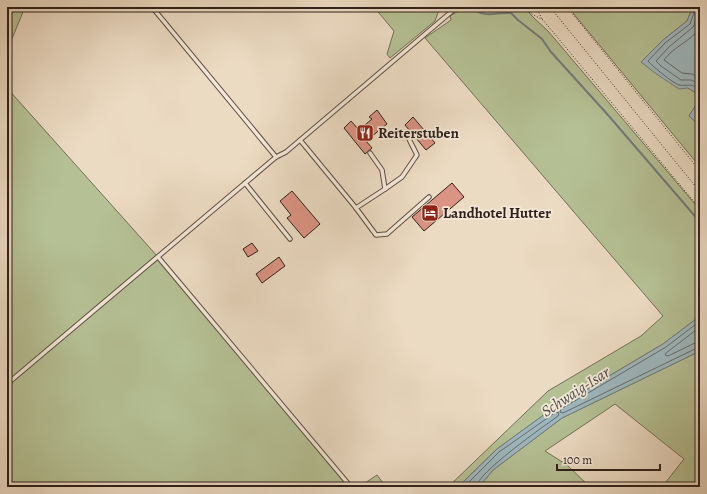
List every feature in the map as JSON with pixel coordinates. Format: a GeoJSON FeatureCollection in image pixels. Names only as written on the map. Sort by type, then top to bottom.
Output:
{"type":"FeatureCollection","features":[{"type":"Feature","properties":{"kind":"lane"},"geometry":{"type":"LineString","coordinates":[[152,7],[276,157]]}},
{"type":"Feature","properties":{"kind":"lane"},"geometry":{"type":"LineString","coordinates":[[7,384],[276,157],[286,152],[457,7]]}},
{"type":"Feature","properties":{"kind":"lane"},"geometry":{"type":"LineString","coordinates":[[356,208],[402,177],[417,155],[409,139]]}},
{"type":"Feature","properties":{"kind":"lane"},"geometry":{"type":"LineString","coordinates":[[300,140],[356,208],[376,235],[387,234],[429,197]]}},
{"type":"Feature","properties":{"kind":"lane"},"geometry":{"type":"LineString","coordinates":[[370,153],[382,170],[385,189]]}},
{"type":"Feature","properties":{"kind":"lane"},"geometry":{"type":"LineString","coordinates":[[245,183],[290,239]]}},
{"type":"Feature","properties":{"kind":"lane"},"geometry":{"type":"LineString","coordinates":[[158,257],[351,487]]}},
{"type":"Feature","properties":{"kind":"path"},"geometry":{"type":"LineString","coordinates":[[526,7],[530,13],[543,20]]}},
{"type":"Feature","properties":{"kind":"path"},"geometry":{"type":"LineString","coordinates":[[536,7],[543,20],[700,209]]}},
{"type":"Feature","properties":{"kind":"path"},"geometry":{"type":"LineString","coordinates":[[550,7],[700,192]]}},
{"type":"Feature","properties":{"kind":"path"},"geometry":{"type":"LineString","coordinates":[[567,7],[605,56],[700,171]]}},
{"type":"Feature","properties":{"kind":"path"},"geometry":{"type":"LineString","coordinates":[[569,10],[572,7]]}},
{"type":"Feature","properties":{"kind":"green space"},"geometry":{"type":"Polygon","coordinates":[[[7,7],[25,7],[7,51],[7,7]]]}},
{"type":"Feature","properties":{"kind":"green space"},"geometry":{"type":"Polygon","coordinates":[[[374,7],[440,7],[435,21],[390,58],[387,54],[394,31],[374,7]]]}},
{"type":"Feature","properties":{"kind":"green space"},"geometry":{"type":"Polygon","coordinates":[[[465,7],[524,7],[548,31],[700,210],[700,316],[663,344],[545,414],[497,449],[458,487],[448,487],[548,391],[641,336],[663,316],[425,38],[451,20],[450,16],[465,7]]]}},
{"type":"Feature","properties":{"kind":"green space"},"geometry":{"type":"Polygon","coordinates":[[[693,7],[687,21],[663,40],[688,88],[696,93],[696,105],[689,116],[700,126],[700,167],[573,13],[574,8],[693,7]]]}},
{"type":"Feature","properties":{"kind":"green space"},"geometry":{"type":"Polygon","coordinates":[[[7,88],[158,257],[351,487],[7,487],[7,88]]]}},
{"type":"Feature","properties":{"kind":"green space"},"geometry":{"type":"Polygon","coordinates":[[[700,351],[700,487],[662,487],[684,459],[615,404],[545,451],[567,465],[590,487],[479,487],[493,470],[562,418],[700,351]]]}},
{"type":"Feature","properties":{"kind":"green space"},"geometry":{"type":"Polygon","coordinates":[[[377,475],[386,487],[359,487],[377,475]]]}},
{"type":"Feature","properties":{"kind":"water"},"geometry":{"type":"Polygon","coordinates":[[[693,7],[700,7],[700,126],[689,116],[696,105],[696,93],[688,88],[679,89],[641,62],[663,40],[687,21],[693,7]]]}},
{"type":"Feature","properties":{"kind":"water"},"geometry":{"type":"Polygon","coordinates":[[[700,316],[700,351],[562,418],[493,470],[479,487],[458,487],[497,449],[545,414],[663,344],[700,316]]]}},
{"type":"Feature","properties":{"kind":"building"},"geometry":{"type":"Polygon","coordinates":[[[377,110],[387,124],[366,141],[372,148],[365,154],[344,128],[351,121],[359,130],[372,119],[369,117],[377,110]]]}},
{"type":"Feature","properties":{"kind":"building"},"geometry":{"type":"Polygon","coordinates":[[[413,117],[435,143],[426,150],[405,125],[413,117]]]}},
{"type":"Feature","properties":{"kind":"building"},"geometry":{"type":"Polygon","coordinates":[[[452,183],[464,197],[424,231],[412,217],[452,183]]]}},
{"type":"Feature","properties":{"kind":"building"},"geometry":{"type":"Polygon","coordinates":[[[292,191],[320,224],[304,238],[287,218],[291,215],[280,201],[292,191]]]}},
{"type":"Feature","properties":{"kind":"building"},"geometry":{"type":"Polygon","coordinates":[[[252,243],[258,251],[248,257],[243,249],[252,243]]]}},
{"type":"Feature","properties":{"kind":"building"},"geometry":{"type":"Polygon","coordinates":[[[279,257],[285,266],[262,283],[256,274],[279,257]]]}},
{"type":"Feature","properties":{"kind":"waterway"},"geometry":{"type":"LineString","coordinates":[[474,10],[484,14],[511,13],[542,39],[551,52],[608,115],[700,222]]}},
{"type":"Feature","properties":{"kind":"place","name":"Reiterstuben"},"geometry":{"type":"Point","coordinates":[365,133]}},
{"type":"Feature","properties":{"kind":"place","name":"Landhotel Hutter"},"geometry":{"type":"Point","coordinates":[430,213]}},
{"type":"Feature","properties":{"kind":"water label","name":"Schwaig-Isar"},"geometry":{"type":"Point","coordinates":[575,391]}}]}
